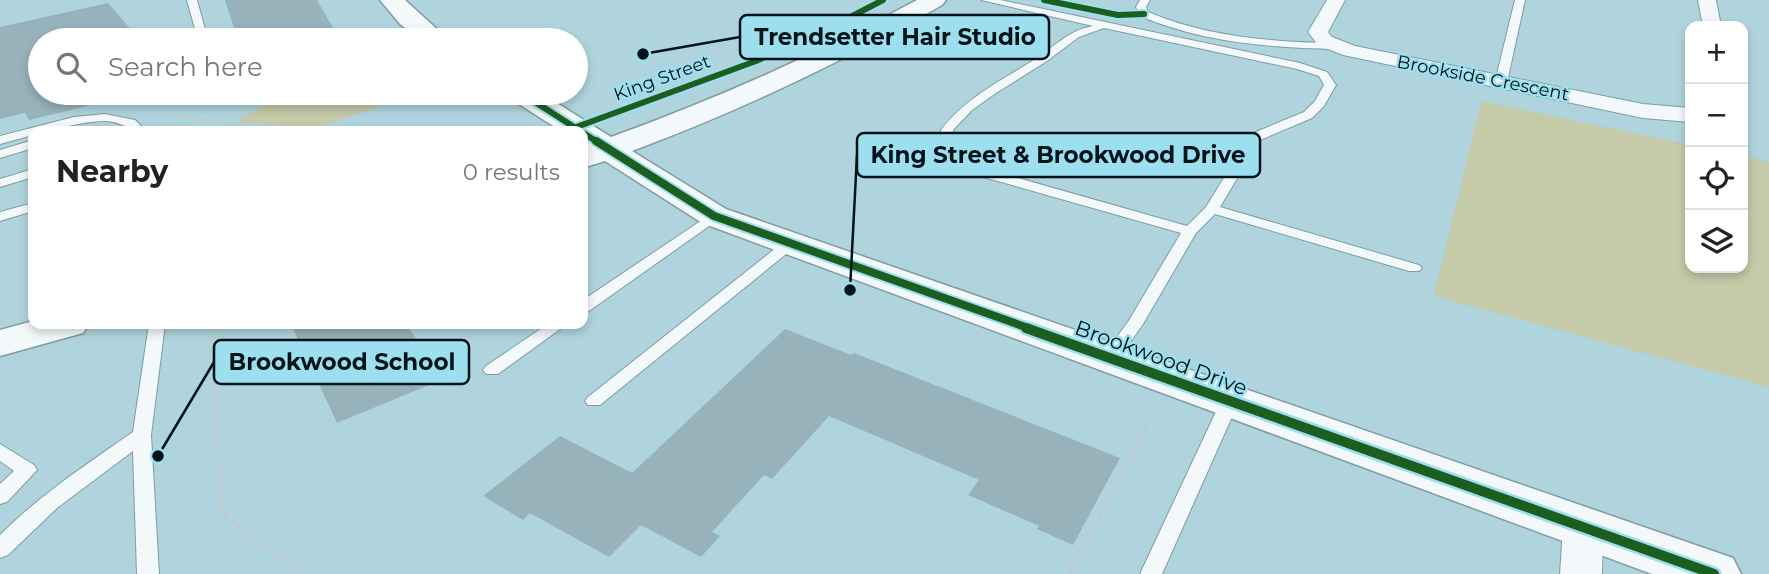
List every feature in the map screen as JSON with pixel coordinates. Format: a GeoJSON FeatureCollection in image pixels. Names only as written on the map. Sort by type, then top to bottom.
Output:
{"type":"FeatureCollection","features":[{"type":"Feature","properties":{"kind":"street"},"geometry":{"type":"LineString","coordinates":[[392,0],[416,28]]}},
{"type":"Feature","properties":{"kind":"street"},"geometry":{"type":"LineString","coordinates":[[596,154],[742,95],[833,53],[934,0]]}},
{"type":"Feature","properties":{"kind":"street"},"geometry":{"type":"LineString","coordinates":[[1335,46],[1325,41],[1318,32],[1336,0]]}},
{"type":"Feature","properties":{"kind":"street"},"geometry":{"type":"LineString","coordinates":[[1707,0],[1711,21]]}},
{"type":"Feature","properties":{"kind":"street","name":"Brookside Crescent"},"geometry":{"type":"LineString","coordinates":[[1335,46],[1643,111],[1685,115]]}},
{"type":"Feature","properties":{"kind":"street","name":"Brookwood Drive"},"geometry":{"type":"LineString","coordinates":[[542,105],[578,126]]}},
{"type":"Feature","properties":{"kind":"street","name":"Brookwood Drive"},"geometry":{"type":"LineString","coordinates":[[596,154],[714,216],[1714,574]]}},
{"type":"Feature","properties":{"kind":"street"},"geometry":{"type":"LineString","coordinates":[[0,343],[51,329]]}},
{"type":"Feature","properties":{"kind":"street"},"geometry":{"type":"LineString","coordinates":[[1581,574],[1583,528]]}},
{"type":"Feature","properties":{"kind":"lane"},"geometry":{"type":"LineString","coordinates":[[192,0],[200,28]]}},
{"type":"Feature","properties":{"kind":"lane"},"geometry":{"type":"LineString","coordinates":[[986,0],[1300,66],[1323,74],[1330,85],[1320,103],[1308,115],[1255,137],[1212,209],[1191,232],[1135,324],[1110,358]]}},
{"type":"Feature","properties":{"kind":"lane"},"geometry":{"type":"LineString","coordinates":[[1145,0],[1141,7],[1144,14],[1170,25],[1273,46],[1335,46]]}},
{"type":"Feature","properties":{"kind":"lane"},"geometry":{"type":"LineString","coordinates":[[1501,82],[1520,0]]}},
{"type":"Feature","properties":{"kind":"lane"},"geometry":{"type":"LineString","coordinates":[[1047,13],[1069,25],[1072,29],[1071,35]]}},
{"type":"Feature","properties":{"kind":"lane"},"geometry":{"type":"LineString","coordinates":[[1122,29],[1093,28],[1071,35],[1043,59],[989,91],[959,114],[947,130],[948,147],[985,173],[1191,232]]}},
{"type":"Feature","properties":{"kind":"lane"},"geometry":{"type":"LineString","coordinates":[[54,126],[108,117],[128,120],[135,126]]}},
{"type":"Feature","properties":{"kind":"lane"},"geometry":{"type":"LineString","coordinates":[[103,126],[128,120]]}},
{"type":"Feature","properties":{"kind":"lane"},"geometry":{"type":"LineString","coordinates":[[0,140],[28,132]]}},
{"type":"Feature","properties":{"kind":"lane"},"geometry":{"type":"LineString","coordinates":[[0,153],[28,145]]}},
{"type":"Feature","properties":{"kind":"lane"},"geometry":{"type":"LineString","coordinates":[[0,183],[28,175]]}},
{"type":"Feature","properties":{"kind":"lane"},"geometry":{"type":"LineString","coordinates":[[0,217],[28,209]]}},
{"type":"Feature","properties":{"kind":"lane"},"geometry":{"type":"LineString","coordinates":[[1212,209],[1414,268]]}},
{"type":"Feature","properties":{"kind":"lane"},"geometry":{"type":"LineString","coordinates":[[588,304],[714,216]]}},
{"type":"Feature","properties":{"kind":"lane"},"geometry":{"type":"LineString","coordinates":[[594,401],[791,243]]}},
{"type":"Feature","properties":{"kind":"lane"},"geometry":{"type":"LineString","coordinates":[[148,574],[142,435],[156,329]]}},
{"type":"Feature","properties":{"kind":"lane"},"geometry":{"type":"LineString","coordinates":[[492,370],[552,329]]}},
{"type":"Feature","properties":{"kind":"lane"},"geometry":{"type":"LineString","coordinates":[[1151,574],[1230,401]]}},
{"type":"Feature","properties":{"kind":"lane"},"geometry":{"type":"LineString","coordinates":[[0,549],[72,484],[142,435]]}},
{"type":"Feature","properties":{"kind":"lane"},"geometry":{"type":"LineString","coordinates":[[0,451],[27,470],[0,496]]}},
{"type":"Feature","properties":{"kind":"path"},"geometry":{"type":"LineString","coordinates":[[171,116],[264,126]]}},
{"type":"Feature","properties":{"kind":"path"},"geometry":{"type":"LineString","coordinates":[[212,329],[221,514],[305,574]]}},
{"type":"Feature","properties":{"kind":"path"},"geometry":{"type":"LineString","coordinates":[[1070,574],[1149,421]]}},
{"type":"Feature","properties":{"kind":"green space"},"geometry":{"type":"Polygon","coordinates":[[[1481,101],[1685,144],[1685,273],[1748,273],[1748,157],[1769,162],[1769,387],[1434,296],[1481,101]]]}},
{"type":"Feature","properties":{"kind":"green space"},"geometry":{"type":"Polygon","coordinates":[[[266,105],[385,105],[320,126],[236,121],[266,105]]]}},
{"type":"Feature","properties":{"kind":"building"},"geometry":{"type":"Polygon","coordinates":[[[225,0],[317,0],[333,28],[234,28],[225,0]]]}},
{"type":"Feature","properties":{"kind":"building"},"geometry":{"type":"Polygon","coordinates":[[[108,3],[130,28],[28,28],[28,105],[91,105],[29,120],[25,113],[0,119],[0,27],[108,3]]]}},
{"type":"Feature","properties":{"kind":"building"},"geometry":{"type":"Polygon","coordinates":[[[293,329],[410,329],[441,380],[337,423],[293,329]]]}},
{"type":"Feature","properties":{"kind":"building"},"geometry":{"type":"Polygon","coordinates":[[[785,329],[851,355],[854,353],[1120,458],[1073,545],[1037,529],[1039,526],[968,495],[979,480],[829,416],[772,479],[764,475],[712,532],[720,536],[701,557],[641,525],[609,557],[530,513],[523,520],[483,496],[560,436],[632,473],[785,329]]]}},
{"type":"Feature","properties":{"kind":"cycle path","name":"King Street"},"geometry":{"type":"LineString","coordinates":[[579,126],[756,61],[808,39],[883,0]]}},
{"type":"Feature","properties":{"kind":"cycle path"},"geometry":{"type":"LineString","coordinates":[[1044,0],[1118,15],[1144,14]]}},
{"type":"Feature","properties":{"kind":"cycle path"},"geometry":{"type":"LineString","coordinates":[[541,105],[574,126]]}},
{"type":"Feature","properties":{"kind":"cycle path"},"geometry":{"type":"LineString","coordinates":[[588,135],[714,216],[1714,574]]}},
{"type":"Feature","properties":{"kind":"place","name":"Trendsetter Hair Studio"},"geometry":{"type":"Point","coordinates":[643,54]}},
{"type":"Feature","properties":{"kind":"place","name":"King Street & Brookwood Drive"},"geometry":{"type":"Point","coordinates":[850,290]}},
{"type":"Feature","properties":{"kind":"place","name":"Brookwood School"},"geometry":{"type":"Point","coordinates":[158,456]}}]}
